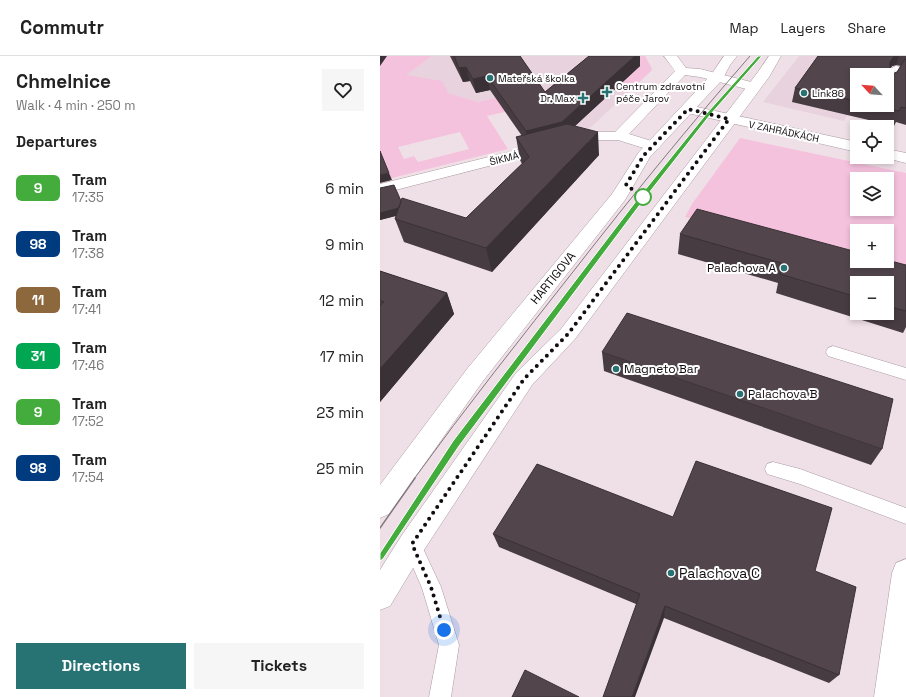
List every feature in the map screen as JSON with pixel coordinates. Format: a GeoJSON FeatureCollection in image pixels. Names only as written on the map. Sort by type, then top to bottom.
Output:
{"type":"FeatureCollection","features":[{"type":"Feature","properties":{"kind":"main road"},"geometry":{"type":"LineString","coordinates":[[670,56],[682,71],[717,77],[754,87]]}},
{"type":"Feature","properties":{"kind":"main road","name":"HARTIGOVA"},"geometry":{"type":"LineString","coordinates":[[380,506],[475,375],[619,196],[644,155],[717,77],[724,64],[731,56]]}},
{"type":"Feature","properties":{"kind":"main road"},"geometry":{"type":"LineString","coordinates":[[380,596],[412,544],[524,379],[568,334],[764,74],[775,56]]}},
{"type":"Feature","properties":{"kind":"main road"},"geometry":{"type":"LineString","coordinates":[[619,136],[682,71]]}},
{"type":"Feature","properties":{"kind":"main road","name":"V ZAHRÁDKÁCH"},"geometry":{"type":"LineString","coordinates":[[688,109],[850,145]]}},
{"type":"Feature","properties":{"kind":"main road","name":"ŠIKMÁ"},"geometry":{"type":"LineString","coordinates":[[380,189],[590,136],[619,136],[653,146]]}},
{"type":"Feature","properties":{"kind":"main road"},"geometry":{"type":"LineString","coordinates":[[890,697],[906,574]]}},
{"type":"Feature","properties":{"kind":"lane"},"geometry":{"type":"LineString","coordinates":[[894,73],[896,69],[906,71]]}},
{"type":"Feature","properties":{"kind":"lane"},"geometry":{"type":"LineString","coordinates":[[833,352],[906,374]]}},
{"type":"Feature","properties":{"kind":"lane"},"geometry":{"type":"LineString","coordinates":[[772,469],[800,477],[906,516]]}},
{"type":"Feature","properties":{"kind":"lane"},"geometry":{"type":"LineString","coordinates":[[412,544],[431,587],[449,645],[440,697]]}},
{"type":"Feature","properties":{"kind":"shaded area"},"geometry":{"type":"Polygon","coordinates":[[[380,56],[432,56],[406,75],[442,81],[448,93],[478,102],[517,93],[544,103],[487,116],[508,149],[380,181],[380,56]],[[460,132],[398,147],[404,159],[414,156],[418,162],[469,149],[460,132]]]}},
{"type":"Feature","properties":{"kind":"shaded area"},"geometry":{"type":"Polygon","coordinates":[[[432,56],[645,56],[652,68],[651,71],[590,128],[568,133],[517,93],[478,102],[448,93],[405,75],[432,56]]]}},
{"type":"Feature","properties":{"kind":"shaded area"},"geometry":{"type":"Polygon","coordinates":[[[634,56],[645,56],[652,70],[628,93],[615,90],[640,66],[634,56]]]}},
{"type":"Feature","properties":{"kind":"shaded area"},"geometry":{"type":"Polygon","coordinates":[[[799,56],[906,56],[906,78],[894,75],[894,68],[850,68],[850,110],[844,121],[763,102],[799,56]]]}},
{"type":"Feature","properties":{"kind":"shaded area"},"geometry":{"type":"Polygon","coordinates":[[[740,138],[850,161],[850,164],[863,164],[906,173],[906,278],[870,268],[894,268],[894,224],[850,224],[850,263],[685,217],[692,204],[740,138]]]}},
{"type":"Feature","properties":{"kind":"building"},"geometry":{"type":"Polygon","coordinates":[[[454,56],[520,56],[545,92],[589,56],[635,56],[562,122],[526,131],[487,76],[473,79],[466,67],[459,68],[454,56]]]}},
{"type":"Feature","properties":{"kind":"building"},"geometry":{"type":"Polygon","coordinates":[[[818,56],[894,56],[890,62],[890,68],[850,68],[850,100],[795,88],[818,56]]]}},
{"type":"Feature","properties":{"kind":"building"},"geometry":{"type":"Polygon","coordinates":[[[905,59],[906,108],[901,107],[899,111],[894,110],[894,73],[897,72],[905,59]]]}},
{"type":"Feature","properties":{"kind":"building"},"geometry":{"type":"Polygon","coordinates":[[[567,124],[598,132],[486,248],[395,219],[402,198],[466,218],[529,157],[516,137],[567,124]]]}},
{"type":"Feature","properties":{"kind":"building"},"geometry":{"type":"Polygon","coordinates":[[[380,151],[389,173],[380,175],[380,151]]]}},
{"type":"Feature","properties":{"kind":"building"},"geometry":{"type":"Polygon","coordinates":[[[394,185],[401,201],[399,208],[380,213],[380,188],[394,185]]]}},
{"type":"Feature","properties":{"kind":"building"},"geometry":{"type":"Polygon","coordinates":[[[697,209],[850,250],[850,268],[894,268],[894,262],[906,265],[906,311],[894,308],[894,276],[850,276],[850,295],[780,274],[785,264],[680,234],[697,209]]]}},
{"type":"Feature","properties":{"kind":"building"},"geometry":{"type":"Polygon","coordinates":[[[380,271],[447,293],[380,369],[380,306],[384,302],[380,300],[380,271]]]}},
{"type":"Feature","properties":{"kind":"building"},"geometry":{"type":"Polygon","coordinates":[[[627,313],[893,399],[882,449],[602,352],[627,313]]]}},
{"type":"Feature","properties":{"kind":"building"},"geometry":{"type":"Polygon","coordinates":[[[696,461],[832,508],[815,571],[856,587],[839,675],[665,606],[632,697],[603,697],[640,594],[493,534],[537,464],[673,517],[696,461]]]}},
{"type":"Feature","properties":{"kind":"building"},"geometry":{"type":"Polygon","coordinates":[[[525,670],[579,697],[512,697],[525,670]]]}},
{"type":"Feature","properties":{"kind":"tram line"},"geometry":{"type":"LineString","coordinates":[[414,479],[494,373],[618,214],[683,134],[750,56]]}},
{"type":"Feature","properties":{"kind":"tram line"},"geometry":{"type":"LineString","coordinates":[[432,479],[456,444],[643,197],[708,114],[760,56]]}},
{"type":"Feature","properties":{"kind":"tram line","name":"9"},"geometry":{"type":"LineString","coordinates":[[380,556],[456,444],[665,168],[708,114],[760,56]]}},
{"type":"Feature","properties":{"kind":"tram line"},"geometry":{"type":"LineString","coordinates":[[380,528],[415,478]]}},
{"type":"Feature","properties":{"kind":"tram line"},"geometry":{"type":"LineString","coordinates":[[380,556],[433,478]]}},
{"type":"Feature","properties":{"kind":"place","name":"Mateřská školka"},"geometry":{"type":"Point","coordinates":[490,78]}},
{"type":"Feature","properties":{"kind":"place","name":"Centrum zdravotní péče Jarov"},"geometry":{"type":"Point","coordinates":[607,92]}},
{"type":"Feature","properties":{"kind":"place","name":"Link86"},"geometry":{"type":"Point","coordinates":[804,93]}},
{"type":"Feature","properties":{"kind":"place","name":"Dr. Max"},"geometry":{"type":"Point","coordinates":[583,98]}},
{"type":"Feature","properties":{"kind":"place","name":"Palachova A"},"geometry":{"type":"Point","coordinates":[784,268]}},
{"type":"Feature","properties":{"kind":"place","name":"Magneto Bar"},"geometry":{"type":"Point","coordinates":[616,369]}},
{"type":"Feature","properties":{"kind":"place","name":"Palachova B"},"geometry":{"type":"Point","coordinates":[740,394]}},
{"type":"Feature","properties":{"kind":"place","name":"Palachova C"},"geometry":{"type":"Point","coordinates":[671,573]}},
{"type":"Feature","properties":{"kind":"route"},"geometry":{"type":"LineString","coordinates":[[444,630],[431,587],[412,544],[524,379],[568,334],[729,119],[688,109],[644,155],[626,185],[643,197]]}}]}
